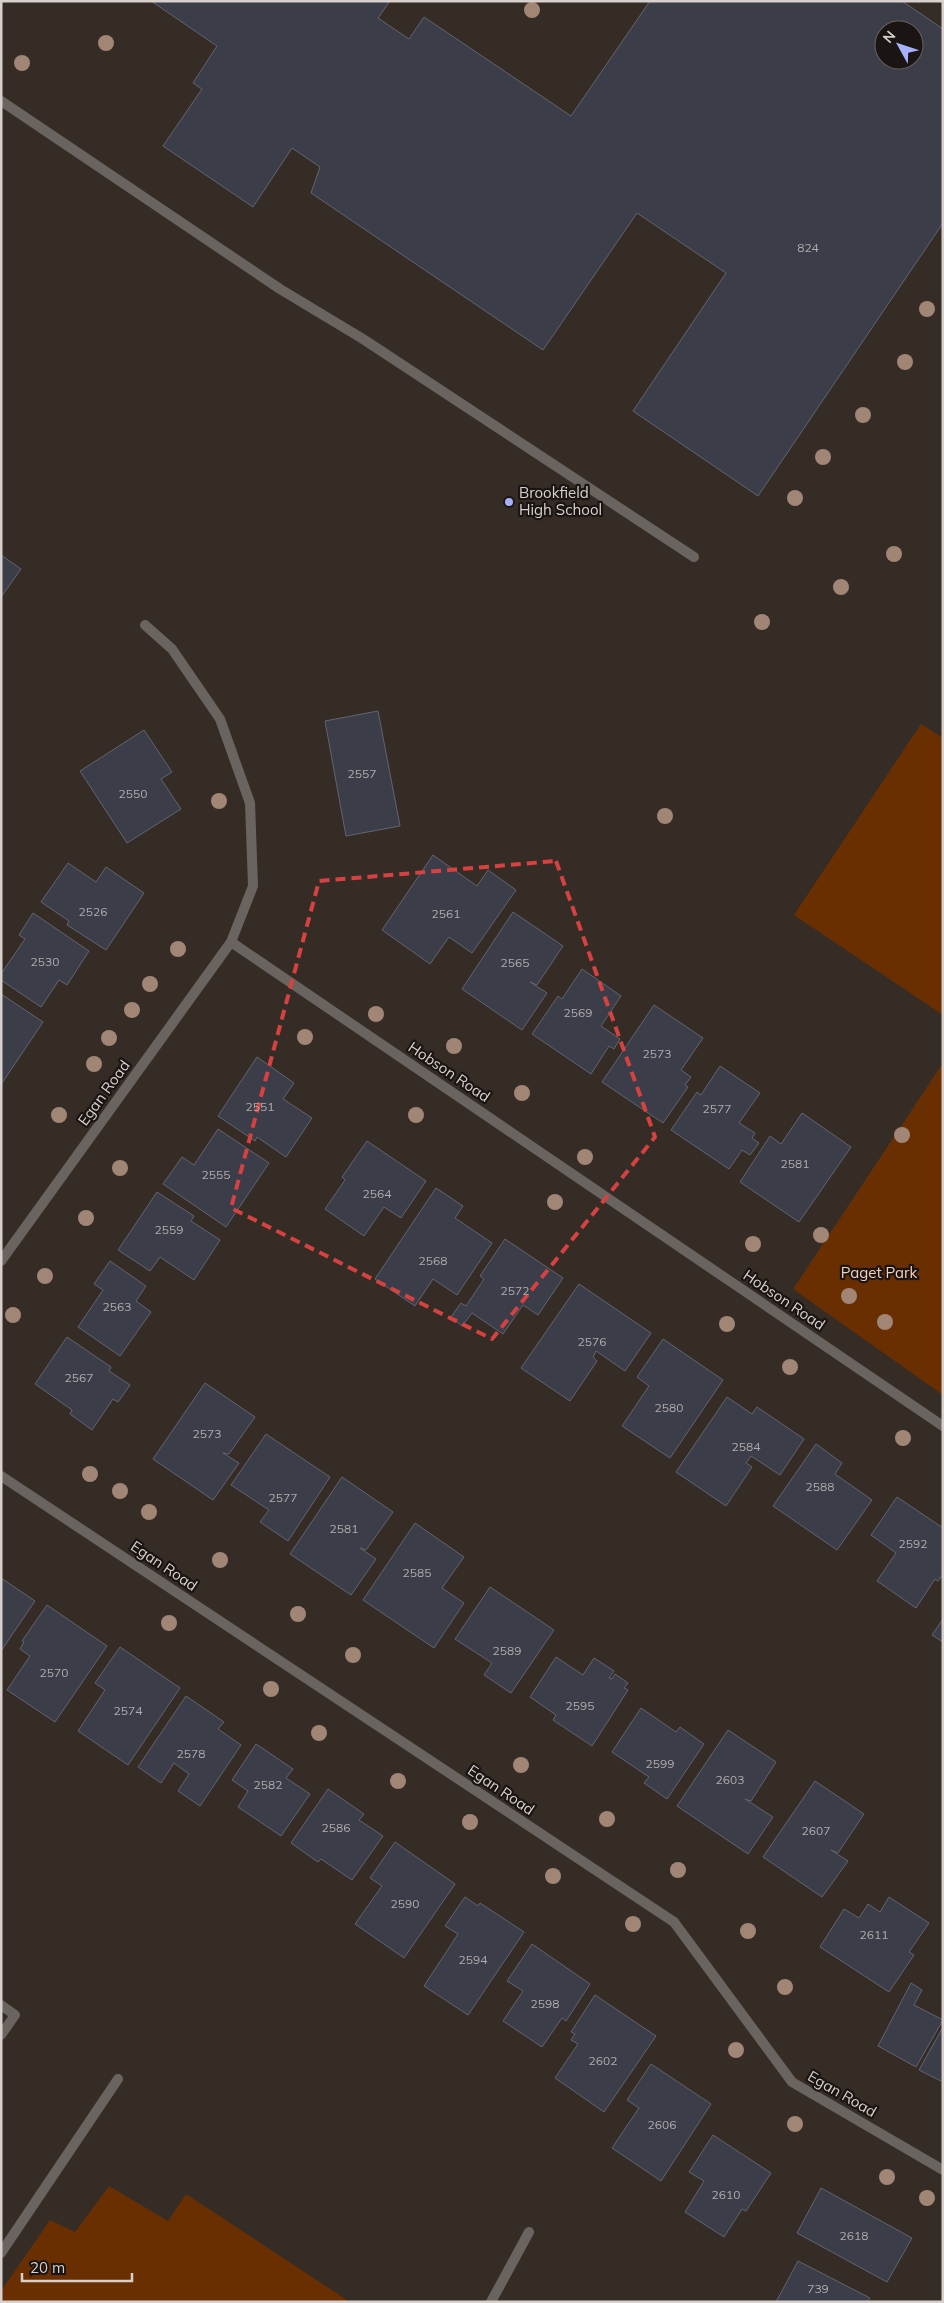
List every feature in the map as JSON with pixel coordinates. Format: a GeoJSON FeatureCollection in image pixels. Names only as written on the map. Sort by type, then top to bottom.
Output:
{"type":"FeatureCollection","features":[{"type":"Feature","properties":{"kind":"street"},"geometry":{"type":"LineString","coordinates":[[1,101],[280,289],[363,339],[694,556]]}},
{"type":"Feature","properties":{"kind":"street"},"geometry":{"type":"LineString","coordinates":[[145,625],[172,649],[220,719],[250,803],[253,886],[231,942]]}},
{"type":"Feature","properties":{"kind":"street","name":"Egan Road"},"geometry":{"type":"LineString","coordinates":[[1,1261],[231,942]]}},
{"type":"Feature","properties":{"kind":"street","name":"Hobson Road"},"geometry":{"type":"LineString","coordinates":[[231,942],[943,1426]]}},
{"type":"Feature","properties":{"kind":"street","name":"Egan Road"},"geometry":{"type":"LineString","coordinates":[[1,1476],[674,1922],[792,2082],[943,2170]]}},
{"type":"Feature","properties":{"kind":"street"},"geometry":{"type":"LineString","coordinates":[[1,2005],[15,2015],[1,2035]]}},
{"type":"Feature","properties":{"kind":"street"},"geometry":{"type":"LineString","coordinates":[[1,2253],[118,2079]]}},
{"type":"Feature","properties":{"kind":"street"},"geometry":{"type":"LineString","coordinates":[[491,2302],[529,2232]]}},
{"type":"Feature","properties":{"kind":"highlighted area"},"geometry":{"type":"Polygon","coordinates":[[[556,861],[655,1137],[492,1339],[231,1208],[319,881],[556,861]]]}},
{"type":"Feature","properties":{"kind":"green space"},"geometry":{"type":"Polygon","coordinates":[[[921,724],[943,738],[943,1015],[794,915],[921,724]]]}},
{"type":"Feature","properties":{"kind":"green space","name":"Paget Park"},"geometry":{"type":"Polygon","coordinates":[[[941,1066],[943,1067],[943,1395],[793,1289],[941,1066]]]}},
{"type":"Feature","properties":{"kind":"green space"},"geometry":{"type":"Polygon","coordinates":[[[109,2186],[168,2221],[186,2194],[350,2302],[1,2302],[1,2291],[50,2220],[75,2232],[109,2186]]]}},
{"type":"Feature","properties":{"kind":"building"},"geometry":{"type":"Polygon","coordinates":[[[151,1],[390,1],[378,18],[409,39],[424,17],[571,116],[650,1],[902,1],[943,29],[943,223],[758,496],[633,411],[726,273],[637,213],[543,350],[311,193],[320,167],[292,148],[253,207],[163,146],[202,89],[193,83],[217,46],[151,1]]]}},
{"type":"Feature","properties":{"kind":"building"},"geometry":{"type":"Polygon","coordinates":[[[1,555],[21,569],[1,597],[1,555]]]}},
{"type":"Feature","properties":{"kind":"building"},"geometry":{"type":"Polygon","coordinates":[[[378,711],[400,826],[346,836],[325,721],[378,711]]]}},
{"type":"Feature","properties":{"kind":"building"},"geometry":{"type":"Polygon","coordinates":[[[144,730],[172,772],[161,779],[181,809],[127,843],[80,771],[144,730]]]}},
{"type":"Feature","properties":{"kind":"building"},"geometry":{"type":"Polygon","coordinates":[[[433,855],[477,886],[488,870],[516,890],[472,953],[449,937],[430,964],[382,930],[433,855]]]}},
{"type":"Feature","properties":{"kind":"building"},"geometry":{"type":"Polygon","coordinates":[[[68,863],[96,882],[106,867],[144,893],[106,950],[67,925],[69,921],[41,902],[68,863]]]}},
{"type":"Feature","properties":{"kind":"building"},"geometry":{"type":"Polygon","coordinates":[[[513,912],[563,946],[537,985],[530,982],[547,993],[522,1030],[462,989],[513,912]]]}},
{"type":"Feature","properties":{"kind":"building"},"geometry":{"type":"Polygon","coordinates":[[[33,913],[89,951],[67,985],[59,980],[41,1007],[1,980],[1,974],[25,939],[19,935],[33,913]]]}},
{"type":"Feature","properties":{"kind":"building"},"geometry":{"type":"Polygon","coordinates":[[[582,969],[621,996],[601,1026],[620,1039],[614,1049],[609,1046],[591,1074],[532,1034],[558,996],[562,999],[582,969]]]}},
{"type":"Feature","properties":{"kind":"building"},"geometry":{"type":"Polygon","coordinates":[[[1,994],[43,1022],[2,1083],[1,1082],[1,994]]]}},
{"type":"Feature","properties":{"kind":"building"},"geometry":{"type":"Polygon","coordinates":[[[654,1005],[703,1038],[681,1070],[691,1077],[685,1085],[688,1087],[663,1123],[602,1082],[654,1005]]]}},
{"type":"Feature","properties":{"kind":"building"},"geometry":{"type":"Polygon","coordinates":[[[257,1057],[294,1083],[283,1099],[312,1118],[286,1157],[257,1137],[255,1141],[218,1116],[257,1057]]]}},
{"type":"Feature","properties":{"kind":"building"},"geometry":{"type":"Polygon","coordinates":[[[720,1066],[760,1093],[739,1123],[755,1133],[752,1138],[759,1143],[750,1155],[742,1150],[729,1169],[671,1130],[697,1092],[701,1095],[720,1066]]]}},
{"type":"Feature","properties":{"kind":"building"},"geometry":{"type":"Polygon","coordinates":[[[802,1113],[851,1147],[799,1222],[740,1182],[770,1136],[781,1144],[802,1113]]]}},
{"type":"Feature","properties":{"kind":"building"},"geometry":{"type":"Polygon","coordinates":[[[218,1129],[269,1163],[226,1227],[163,1184],[182,1157],[194,1165],[218,1129]]]}},
{"type":"Feature","properties":{"kind":"building"},"geometry":{"type":"Polygon","coordinates":[[[367,1141],[426,1181],[401,1218],[384,1207],[364,1236],[325,1209],[345,1180],[342,1177],[367,1141]]]}},
{"type":"Feature","properties":{"kind":"building"},"geometry":{"type":"Polygon","coordinates":[[[436,1188],[463,1206],[455,1218],[492,1243],[457,1295],[433,1279],[415,1306],[375,1279],[436,1188]]]}},
{"type":"Feature","properties":{"kind":"building"},"geometry":{"type":"Polygon","coordinates":[[[157,1192],[194,1216],[191,1221],[220,1240],[194,1280],[160,1257],[150,1271],[118,1250],[157,1192]]]}},
{"type":"Feature","properties":{"kind":"building"},"geometry":{"type":"Polygon","coordinates":[[[505,1239],[563,1278],[538,1315],[523,1305],[503,1334],[472,1313],[462,1326],[451,1317],[461,1303],[466,1306],[484,1279],[480,1276],[505,1239]]]}},
{"type":"Feature","properties":{"kind":"building"},"geometry":{"type":"Polygon","coordinates":[[[110,1261],[146,1286],[136,1301],[151,1312],[120,1356],[78,1327],[103,1290],[94,1284],[110,1261]]]}},
{"type":"Feature","properties":{"kind":"building"},"geometry":{"type":"Polygon","coordinates":[[[579,1284],[651,1333],[625,1371],[596,1351],[593,1357],[597,1361],[570,1401],[521,1368],[579,1284]]]}},
{"type":"Feature","properties":{"kind":"building"},"geometry":{"type":"Polygon","coordinates":[[[67,1337],[111,1367],[109,1371],[130,1385],[118,1402],[113,1399],[92,1430],[70,1414],[72,1410],[35,1384],[67,1337]]]}},
{"type":"Feature","properties":{"kind":"building"},"geometry":{"type":"Polygon","coordinates":[[[663,1339],[723,1380],[670,1458],[622,1426],[649,1386],[637,1377],[663,1339]]]}},
{"type":"Feature","properties":{"kind":"building"},"geometry":{"type":"Polygon","coordinates":[[[205,1383],[255,1417],[229,1454],[223,1453],[239,1463],[213,1500],[153,1459],[205,1383]]]}},
{"type":"Feature","properties":{"kind":"building"},"geometry":{"type":"Polygon","coordinates":[[[727,1397],[752,1414],[757,1407],[804,1439],[780,1475],[751,1456],[746,1463],[752,1467],[726,1506],[676,1472],[727,1397]]]}},
{"type":"Feature","properties":{"kind":"building"},"geometry":{"type":"Polygon","coordinates":[[[266,1434],[330,1477],[288,1541],[260,1522],[269,1510],[231,1485],[266,1434]]]}},
{"type":"Feature","properties":{"kind":"building"},"geometry":{"type":"Polygon","coordinates":[[[816,1444],[842,1463],[835,1474],[872,1500],[837,1550],[773,1506],[816,1444]]]}},
{"type":"Feature","properties":{"kind":"building"},"geometry":{"type":"Polygon","coordinates":[[[342,1477],[393,1512],[366,1550],[360,1548],[376,1559],[351,1595],[290,1554],[342,1477]]]}},
{"type":"Feature","properties":{"kind":"building"},"geometry":{"type":"Polygon","coordinates":[[[897,1497],[943,1528],[943,1574],[938,1581],[935,1579],[916,1608],[877,1581],[896,1553],[871,1535],[897,1497]]]}},
{"type":"Feature","properties":{"kind":"building"},"geometry":{"type":"Polygon","coordinates":[[[415,1523],[464,1557],[442,1588],[464,1603],[434,1648],[363,1600],[415,1523]]]}},
{"type":"Feature","properties":{"kind":"building"},"geometry":{"type":"Polygon","coordinates":[[[1,1578],[35,1601],[1,1651],[1,1578]]]}},
{"type":"Feature","properties":{"kind":"building"},"geometry":{"type":"Polygon","coordinates":[[[490,1587],[554,1630],[511,1693],[484,1675],[492,1663],[455,1639],[490,1587]]]}},
{"type":"Feature","properties":{"kind":"building"},"geometry":{"type":"Polygon","coordinates":[[[47,1605],[107,1646],[55,1722],[7,1690],[30,1656],[20,1649],[24,1642],[22,1641],[47,1605]]]}},
{"type":"Feature","properties":{"kind":"building"},"geometry":{"type":"Polygon","coordinates":[[[943,1619],[943,1642],[932,1635],[943,1619]]]}},
{"type":"Feature","properties":{"kind":"building"},"geometry":{"type":"Polygon","coordinates":[[[120,1647],[180,1688],[128,1765],[78,1731],[105,1690],[95,1683],[120,1647]]]}},
{"type":"Feature","properties":{"kind":"building"},"geometry":{"type":"Polygon","coordinates":[[[556,1657],[583,1675],[594,1658],[614,1671],[609,1678],[612,1679],[615,1674],[628,1683],[624,1688],[628,1690],[592,1746],[553,1720],[556,1715],[530,1697],[556,1657]]]}},
{"type":"Feature","properties":{"kind":"building"},"geometry":{"type":"Polygon","coordinates":[[[186,1696],[224,1722],[218,1729],[241,1745],[200,1806],[178,1791],[189,1774],[174,1763],[161,1783],[138,1767],[186,1696]]]}},
{"type":"Feature","properties":{"kind":"building"},"geometry":{"type":"Polygon","coordinates":[[[641,1708],[676,1732],[680,1727],[704,1744],[667,1799],[644,1783],[649,1777],[612,1752],[641,1708]]]}},
{"type":"Feature","properties":{"kind":"building"},"geometry":{"type":"Polygon","coordinates":[[[728,1730],[776,1762],[751,1801],[745,1799],[773,1817],[748,1854],[677,1806],[728,1730]]]}},
{"type":"Feature","properties":{"kind":"building"},"geometry":{"type":"Polygon","coordinates":[[[256,1744],[293,1769],[286,1778],[310,1794],[281,1836],[238,1807],[248,1791],[232,1780],[256,1744]]]}},
{"type":"Feature","properties":{"kind":"building"},"geometry":{"type":"Polygon","coordinates":[[[815,1781],[864,1814],[838,1853],[831,1850],[848,1861],[822,1897],[763,1857],[815,1781]]]}},
{"type":"Feature","properties":{"kind":"building"},"geometry":{"type":"Polygon","coordinates":[[[328,1789],[364,1814],[359,1820],[383,1836],[352,1880],[321,1859],[318,1862],[291,1843],[328,1789]]]}},
{"type":"Feature","properties":{"kind":"building"},"geometry":{"type":"Polygon","coordinates":[[[395,1842],[455,1884],[404,1958],[355,1924],[382,1886],[370,1878],[395,1842]]]}},
{"type":"Feature","properties":{"kind":"building"},"geometry":{"type":"Polygon","coordinates":[[[465,1897],[478,1906],[480,1903],[524,1932],[468,2015],[424,1986],[458,1934],[445,1926],[465,1897]]]}},
{"type":"Feature","properties":{"kind":"building"},"geometry":{"type":"Polygon","coordinates":[[[889,1897],[929,1923],[909,1952],[914,1955],[889,1992],[820,1947],[844,1909],[859,1918],[868,1904],[880,1912],[889,1897]]]}},
{"type":"Feature","properties":{"kind":"building"},"geometry":{"type":"Polygon","coordinates":[[[532,1944],[590,1984],[566,2021],[562,2018],[542,2047],[503,2021],[523,1991],[507,1981],[532,1944]]]}},
{"type":"Feature","properties":{"kind":"building"},"geometry":{"type":"Polygon","coordinates":[[[911,1983],[922,1990],[914,2005],[943,2020],[916,2067],[878,2046],[911,1983]]]}},
{"type":"Feature","properties":{"kind":"building"},"geometry":{"type":"Polygon","coordinates":[[[595,1995],[656,2036],[604,2112],[555,2078],[578,2044],[571,2040],[575,2034],[571,2032],[595,1995]]]}},
{"type":"Feature","properties":{"kind":"building"},"geometry":{"type":"Polygon","coordinates":[[[943,2027],[943,2082],[919,2070],[943,2027]]]}},
{"type":"Feature","properties":{"kind":"building"},"geometry":{"type":"Polygon","coordinates":[[[651,2064],[711,2104],[661,2181],[612,2148],[639,2108],[627,2100],[651,2064]]]}},
{"type":"Feature","properties":{"kind":"building"},"geometry":{"type":"Polygon","coordinates":[[[713,2135],[771,2173],[746,2211],[742,2209],[724,2237],[685,2212],[704,2181],[689,2172],[713,2135]]]}},
{"type":"Feature","properties":{"kind":"building"},"geometry":{"type":"Polygon","coordinates":[[[821,2188],[912,2238],[887,2282],[797,2233],[821,2188]]]}},
{"type":"Feature","properties":{"kind":"building"},"geometry":{"type":"Polygon","coordinates":[[[798,2261],[870,2298],[867,2302],[776,2302],[798,2261]]]}},
{"type":"Feature","properties":{"kind":"place","name":"Brookfield High School"},"geometry":{"type":"Point","coordinates":[509,502]}}]}
